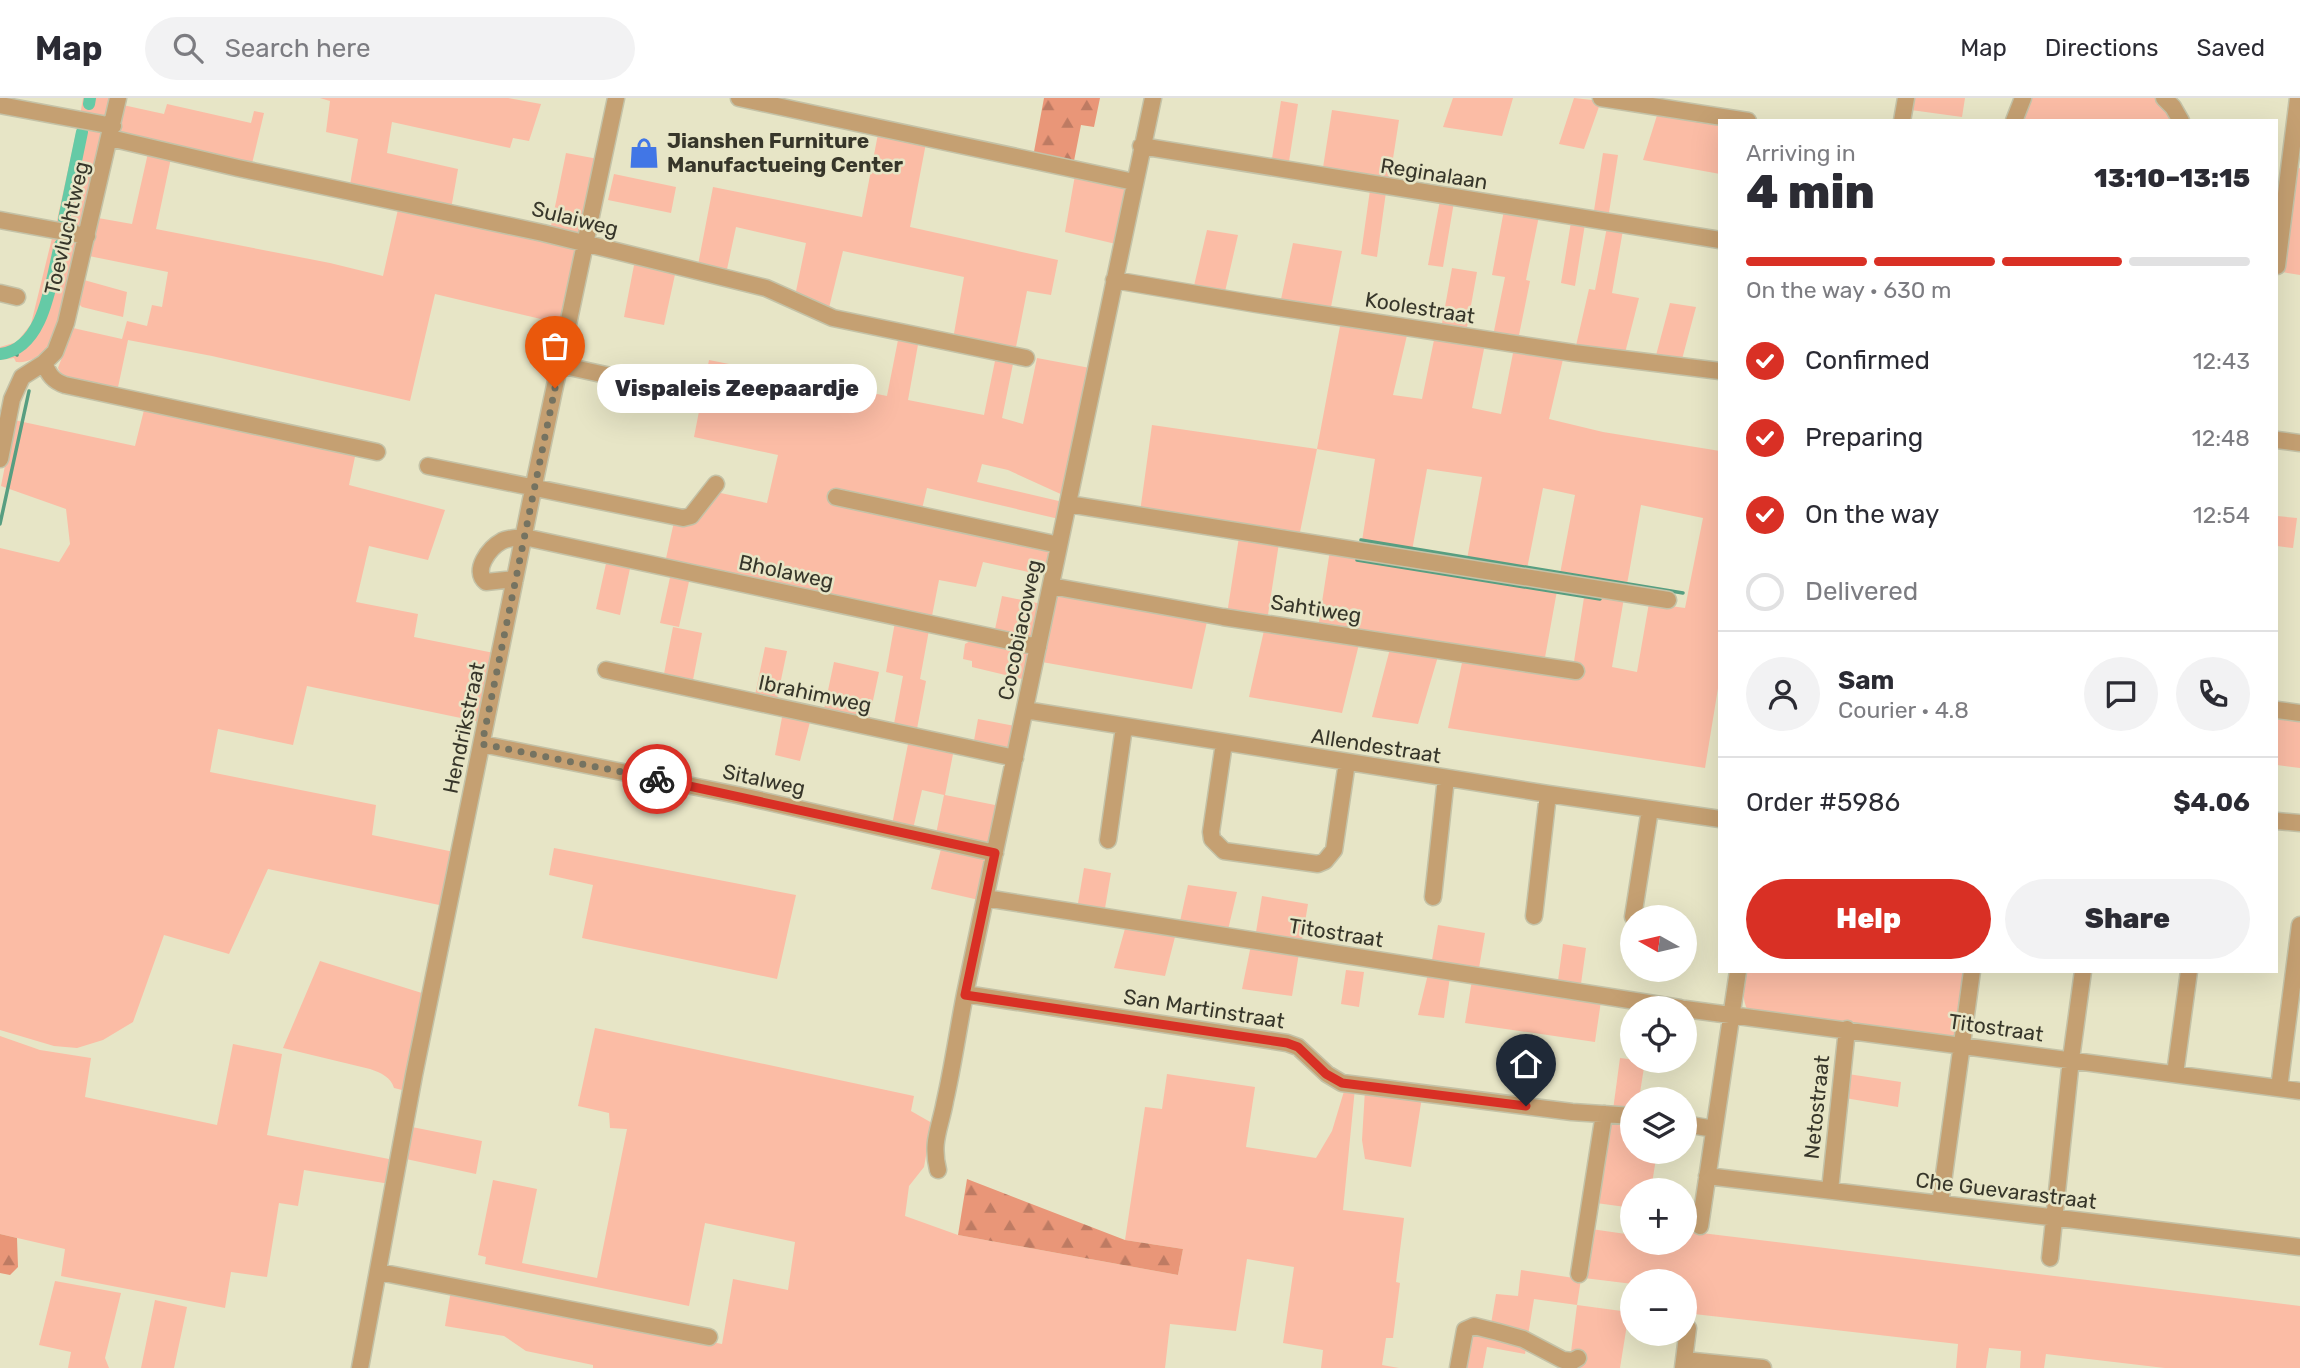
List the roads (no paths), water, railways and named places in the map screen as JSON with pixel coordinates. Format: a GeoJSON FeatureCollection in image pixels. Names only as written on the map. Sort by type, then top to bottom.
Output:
{"type":"FeatureCollection","features":[{"type":"Feature","properties":{"kind":"street","name":"Toevluchtweg"},"geometry":{"type":"LineString","coordinates":[[0,458],[12,398],[22,377],[44,363],[55,352],[66,323],[118,98]]}},
{"type":"Feature","properties":{"kind":"street","name":"Hendrikstraat"},"geometry":{"type":"LineString","coordinates":[[360,1368],[414,1075],[533,488],[616,98]]}},
{"type":"Feature","properties":{"kind":"street"},"geometry":{"type":"LineString","coordinates":[[739,98],[1134,181]]}},
{"type":"Feature","properties":{"kind":"street","name":"Cocobiacoweg"},"geometry":{"type":"LineString","coordinates":[[938,1170],[935,1139],[945,1103],[985,898],[1153,98]]}},
{"type":"Feature","properties":{"kind":"street"},"geometry":{"type":"LineString","coordinates":[[1601,98],[1735,119]]}},
{"type":"Feature","properties":{"kind":"street"},"geometry":{"type":"LineString","coordinates":[[1902,119],[1906,98]]}},
{"type":"Feature","properties":{"kind":"street"},"geometry":{"type":"LineString","coordinates":[[2015,119],[2023,98]]}},
{"type":"Feature","properties":{"kind":"street"},"geometry":{"type":"LineString","coordinates":[[2164,98],[2174,107],[2180,119]]}},
{"type":"Feature","properties":{"kind":"street"},"geometry":{"type":"LineString","coordinates":[[2278,257],[2298,98]]}},
{"type":"Feature","properties":{"kind":"street","name":"Sulaiweg"},"geometry":{"type":"LineString","coordinates":[[0,105],[111,132],[238,168],[401,201],[766,288],[833,318],[1026,358]]}},
{"type":"Feature","properties":{"kind":"street","name":"Reginalaan"},"geometry":{"type":"LineString","coordinates":[[1141,146],[1718,240]]}},
{"type":"Feature","properties":{"kind":"street"},"geometry":{"type":"LineString","coordinates":[[0,220],[88,236]]}},
{"type":"Feature","properties":{"kind":"street","name":"Koolestraat"},"geometry":{"type":"LineString","coordinates":[[1114,280],[1574,353],[1718,371]]}},
{"type":"Feature","properties":{"kind":"street"},"geometry":{"type":"LineString","coordinates":[[0,293],[17,297]]}},
{"type":"Feature","properties":{"kind":"street"},"geometry":{"type":"LineString","coordinates":[[44,363],[55,382],[65,385],[377,452]]}},
{"type":"Feature","properties":{"kind":"street"},"geometry":{"type":"LineString","coordinates":[[560,365],[698,395]]}},
{"type":"Feature","properties":{"kind":"street"},"geometry":{"type":"LineString","coordinates":[[2278,440],[2300,443]]}},
{"type":"Feature","properties":{"kind":"street"},"geometry":{"type":"LineString","coordinates":[[428,466],[686,518],[691,516],[716,484]]}},
{"type":"Feature","properties":{"kind":"street"},"geometry":{"type":"LineString","coordinates":[[836,497],[1059,545]]}},
{"type":"Feature","properties":{"kind":"street"},"geometry":{"type":"LineString","coordinates":[[1069,504],[1668,600]]}},
{"type":"Feature","properties":{"kind":"street"},"geometry":{"type":"LineString","coordinates":[[516,579],[486,582],[481,578],[480,571],[486,556],[496,546],[503,541],[524,537]]}},
{"type":"Feature","properties":{"kind":"street","name":"Bholaweg"},"geometry":{"type":"LineString","coordinates":[[524,537],[1038,647]]}},
{"type":"Feature","properties":{"kind":"street","name":"Sahtiweg"},"geometry":{"type":"LineString","coordinates":[[1051,586],[1223,617],[1576,671]]}},
{"type":"Feature","properties":{"kind":"street","name":"Ibrahimweg"},"geometry":{"type":"LineString","coordinates":[[606,670],[1015,758]]}},
{"type":"Feature","properties":{"kind":"street","name":"Allendestraat"},"geometry":{"type":"LineString","coordinates":[[1025,710],[1718,819]]}},
{"type":"Feature","properties":{"kind":"street"},"geometry":{"type":"LineString","coordinates":[[2278,710],[2300,713]]}},
{"type":"Feature","properties":{"kind":"street"},"geometry":{"type":"LineString","coordinates":[[1108,840],[1124,727]]}},
{"type":"Feature","properties":{"kind":"street"},"geometry":{"type":"LineString","coordinates":[[1223,743],[1211,831],[1212,839],[1224,850],[1318,863],[1325,861],[1334,850],[1347,762]]}},
{"type":"Feature","properties":{"kind":"street","name":"Sitalweg"},"geometry":{"type":"LineString","coordinates":[[482,744],[737,795],[995,853]]}},
{"type":"Feature","properties":{"kind":"street"},"geometry":{"type":"LineString","coordinates":[[1433,897],[1446,778]]}},
{"type":"Feature","properties":{"kind":"street"},"geometry":{"type":"LineString","coordinates":[[1534,916],[1548,794]]}},
{"type":"Feature","properties":{"kind":"street"},"geometry":{"type":"LineString","coordinates":[[1635,905],[1650,809]]}},
{"type":"Feature","properties":{"kind":"street"},"geometry":{"type":"LineString","coordinates":[[2278,821],[2300,823]]}},
{"type":"Feature","properties":{"kind":"street","name":"Titostraat"},"geometry":{"type":"LineString","coordinates":[[985,898],[1620,999]]}},
{"type":"Feature","properties":{"kind":"street"},"geometry":{"type":"LineString","coordinates":[[2279,1088],[2300,925]]}},
{"type":"Feature","properties":{"kind":"street"},"geometry":{"type":"LineString","coordinates":[[1700,1226],[1738,973]]}},
{"type":"Feature","properties":{"kind":"street"},"geometry":{"type":"LineString","coordinates":[[1940,1204],[1972,973]]}},
{"type":"Feature","properties":{"kind":"street"},"geometry":{"type":"LineString","coordinates":[[2050,1258],[2083,973]]}},
{"type":"Feature","properties":{"kind":"street"},"geometry":{"type":"LineString","coordinates":[[2175,1074],[2189,973]]}},
{"type":"Feature","properties":{"kind":"street","name":"San Martinstraat"},"geometry":{"type":"LineString","coordinates":[[965,995],[1287,1043],[1298,1047],[1326,1074],[1342,1083],[1620,1115]]}},
{"type":"Feature","properties":{"kind":"street","name":"Titostraat"},"geometry":{"type":"LineString","coordinates":[[1697,1010],[2300,1091]]}},
{"type":"Feature","properties":{"kind":"street","name":"Netostraat"},"geometry":{"type":"LineString","coordinates":[[1830,1190],[1847,1029]]}},
{"type":"Feature","properties":{"kind":"street"},"geometry":{"type":"LineString","coordinates":[[1579,1274],[1604,1114]]}},
{"type":"Feature","properties":{"kind":"street"},"geometry":{"type":"LineString","coordinates":[[1697,1126],[1714,1129]]}},
{"type":"Feature","properties":{"kind":"street","name":"Che Guevarastraat"},"geometry":{"type":"LineString","coordinates":[[1707,1176],[2300,1247]]}},
{"type":"Feature","properties":{"kind":"street"},"geometry":{"type":"LineString","coordinates":[[379,1272],[709,1337]]}},
{"type":"Feature","properties":{"kind":"street"},"geometry":{"type":"LineString","coordinates":[[1458,1368],[1465,1330],[1474,1326],[1523,1339],[1563,1360],[1573,1361],[1578,1358]]}},
{"type":"Feature","properties":{"kind":"street"},"geometry":{"type":"LineString","coordinates":[[1686,1346],[1684,1364],[1763,1368]]}},
{"type":"Feature","properties":{"kind":"waterway"},"geometry":{"type":"LineString","coordinates":[[89,104],[90,98]]}},
{"type":"Feature","properties":{"kind":"waterway"},"geometry":{"type":"LineString","coordinates":[[64,219],[82,132]]}},
{"type":"Feature","properties":{"kind":"waterway"},"geometry":{"type":"LineString","coordinates":[[0,354],[15,349],[27,340],[36,327],[49,294],[60,245]]}},
{"type":"Feature","properties":{"kind":"waterway"},"geometry":{"type":"LineString","coordinates":[[12,352],[17,355]]}},
{"type":"Feature","properties":{"kind":"waterway"},"geometry":{"type":"LineString","coordinates":[[0,524],[29,391]]}},
{"type":"Feature","properties":{"kind":"waterway"},"geometry":{"type":"LineString","coordinates":[[1361,540],[1683,593]]}},
{"type":"Feature","properties":{"kind":"waterway"},"geometry":{"type":"LineString","coordinates":[[1357,560],[1600,599]]}},
{"type":"Feature","properties":{"kind":"place","name":"Jianshen Furniture Manufactueing Center"},"geometry":{"type":"Point","coordinates":[644,153]}},
{"type":"Feature","properties":{"kind":"place","name":"Vispaleis Zeepaardje"},"geometry":{"type":"Point","coordinates":[555,388]}}]}
